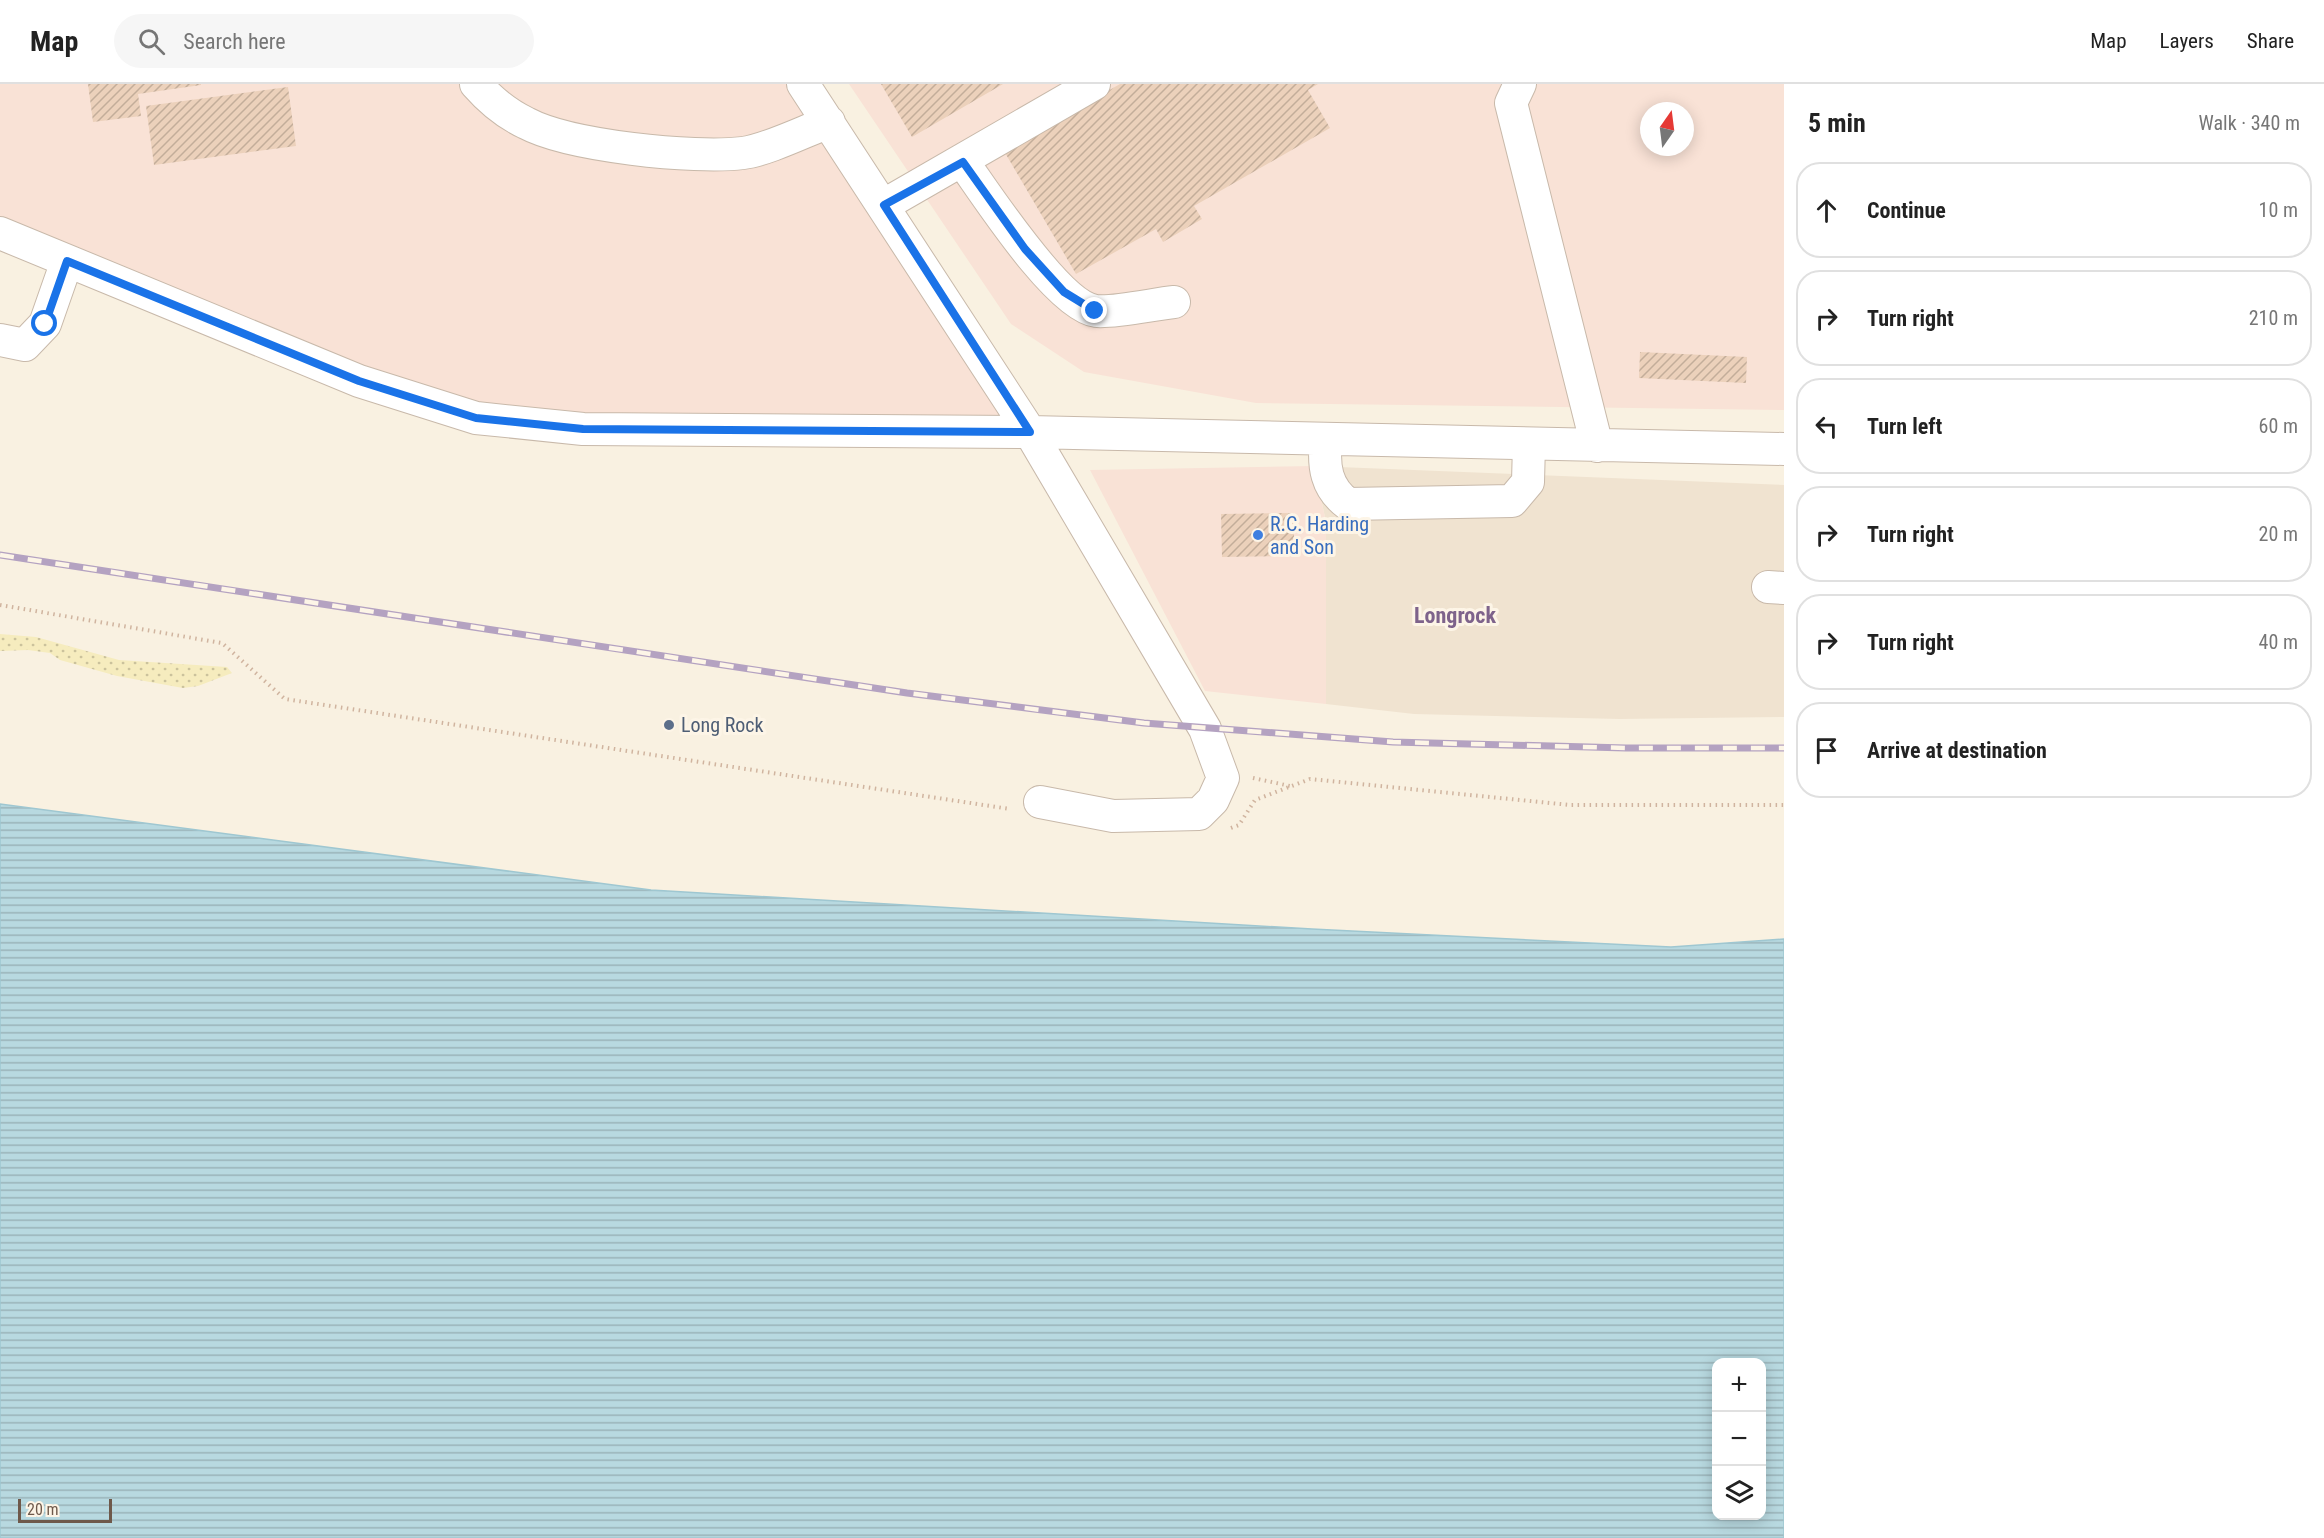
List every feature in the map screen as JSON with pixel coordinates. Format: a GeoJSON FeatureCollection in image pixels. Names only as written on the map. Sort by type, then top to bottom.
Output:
{"type":"FeatureCollection","features":[{"type":"Feature","properties":{"kind":"street"},"geometry":{"type":"LineString","coordinates":[[476,84],[489,98],[527,124],[578,139],[631,148],[689,154],[745,153],[829,122]]}},
{"type":"Feature","properties":{"kind":"street"},"geometry":{"type":"LineString","coordinates":[[803,84],[1030,432],[1205,729],[1223,778],[1213,800],[1199,814],[1113,816],[1030,806]]}},
{"type":"Feature","properties":{"kind":"street"},"geometry":{"type":"LineString","coordinates":[[884,205],[963,162],[1094,84]]}},
{"type":"Feature","properties":{"kind":"street"},"geometry":{"type":"LineString","coordinates":[[1520,84],[1511,103],[1597,446]]}},
{"type":"Feature","properties":{"kind":"street"},"geometry":{"type":"LineString","coordinates":[[963,162],[1025,249],[1064,292],[1095,311],[1174,302]]}},
{"type":"Feature","properties":{"kind":"street"},"geometry":{"type":"LineString","coordinates":[[0,233],[359,381],[476,418],[583,429],[1030,432],[1784,449]]}},
{"type":"Feature","properties":{"kind":"street"},"geometry":{"type":"LineString","coordinates":[[0,340],[25,345],[45,324],[67,261]]}},
{"type":"Feature","properties":{"kind":"street"},"geometry":{"type":"LineString","coordinates":[[1326,440],[1324,461],[1334,494],[1348,504],[1512,501],[1528,482],[1529,444]]}},
{"type":"Feature","properties":{"kind":"path"},"geometry":{"type":"LineString","coordinates":[[0,605],[222,643],[285,699],[1030,806]]}},
{"type":"Feature","properties":{"kind":"path"},"geometry":{"type":"LineString","coordinates":[[1223,778],[1258,777],[1292,786]]}},
{"type":"Feature","properties":{"kind":"path"},"geometry":{"type":"LineString","coordinates":[[1228,829],[1239,825],[1255,800],[1310,779],[1570,805],[1784,805]]}},
{"type":"Feature","properties":{"kind":"shaded area"},"geometry":{"type":"Polygon","coordinates":[[[0,84],[803,84],[1030,432],[476,418],[0,233],[0,84]]]}},
{"type":"Feature","properties":{"kind":"shaded area"},"geometry":{"type":"Polygon","coordinates":[[[849,84],[1784,84],[1784,410],[1256,403],[1084,372],[1011,324],[849,84]]]}},
{"type":"Feature","properties":{"kind":"shaded area"},"geometry":{"type":"Polygon","coordinates":[[[1314,466],[1784,485],[1784,717],[1620,719],[1414,714],[1326,704],[1326,522],[1314,466]]]}},
{"type":"Feature","properties":{"kind":"shaded area"},"geometry":{"type":"Polygon","coordinates":[[[1314,466],[1326,522],[1326,704],[1205,691],[1090,470],[1314,466]]]}},
{"type":"Feature","properties":{"kind":"sand"},"geometry":{"type":"Polygon","coordinates":[[[0,634],[36,637],[119,660],[227,667],[232,673],[198,686],[183,688],[117,676],[60,660],[50,653],[28,650],[0,651],[0,634]]]}},
{"type":"Feature","properties":{"kind":"water"},"geometry":{"type":"Polygon","coordinates":[[[0,804],[651,890],[1312,929],[1671,947],[1784,939],[1784,1538],[0,1538],[0,804]]]}},
{"type":"Feature","properties":{"kind":"building"},"geometry":{"type":"Polygon","coordinates":[[[88,84],[201,85],[138,94],[141,116],[93,122],[88,84]]]}},
{"type":"Feature","properties":{"kind":"building"},"geometry":{"type":"Polygon","coordinates":[[[881,84],[1003,84],[912,137],[881,84]]]}},
{"type":"Feature","properties":{"kind":"building"},"geometry":{"type":"Polygon","coordinates":[[[1120,84],[1318,84],[1308,90],[1330,128],[1194,206],[1202,219],[1163,242],[1156,229],[1076,274],[1004,151],[1120,84]]]}},
{"type":"Feature","properties":{"kind":"building"},"geometry":{"type":"Polygon","coordinates":[[[288,87],[296,146],[154,165],[146,106],[288,87]]]}},
{"type":"Feature","properties":{"kind":"building"},"geometry":{"type":"Polygon","coordinates":[[[1640,352],[1747,357],[1746,383],[1639,378],[1640,352]]]}},
{"type":"Feature","properties":{"kind":"building","name":"R.C. Harding and Son"},"geometry":{"type":"Polygon","coordinates":[[[1294,513],[1294,556],[1222,557],[1221,514],[1294,513]]]}},
{"type":"Feature","properties":{"kind":"railway"},"geometry":{"type":"LineString","coordinates":[[0,555],[907,693],[1144,723],[1393,742],[1626,748],[1784,748]]}},
{"type":"Feature","properties":{"kind":"place","name":"R.C. Harding and Son"},"geometry":{"type":"Point","coordinates":[1258,535]}},
{"type":"Feature","properties":{"kind":"place","name":"Long Rock"},"geometry":{"type":"Point","coordinates":[669,725]}},
{"type":"Feature","properties":{"kind":"district","name":"Longrock"},"geometry":{"type":"Point","coordinates":[1455,615]}},
{"type":"Feature","properties":{"kind":"route"},"geometry":{"type":"LineString","coordinates":[[45,324],[67,261],[359,381],[476,418],[583,429],[1030,432],[884,205],[963,162],[1025,249],[1064,292],[1095,311]]}}]}
